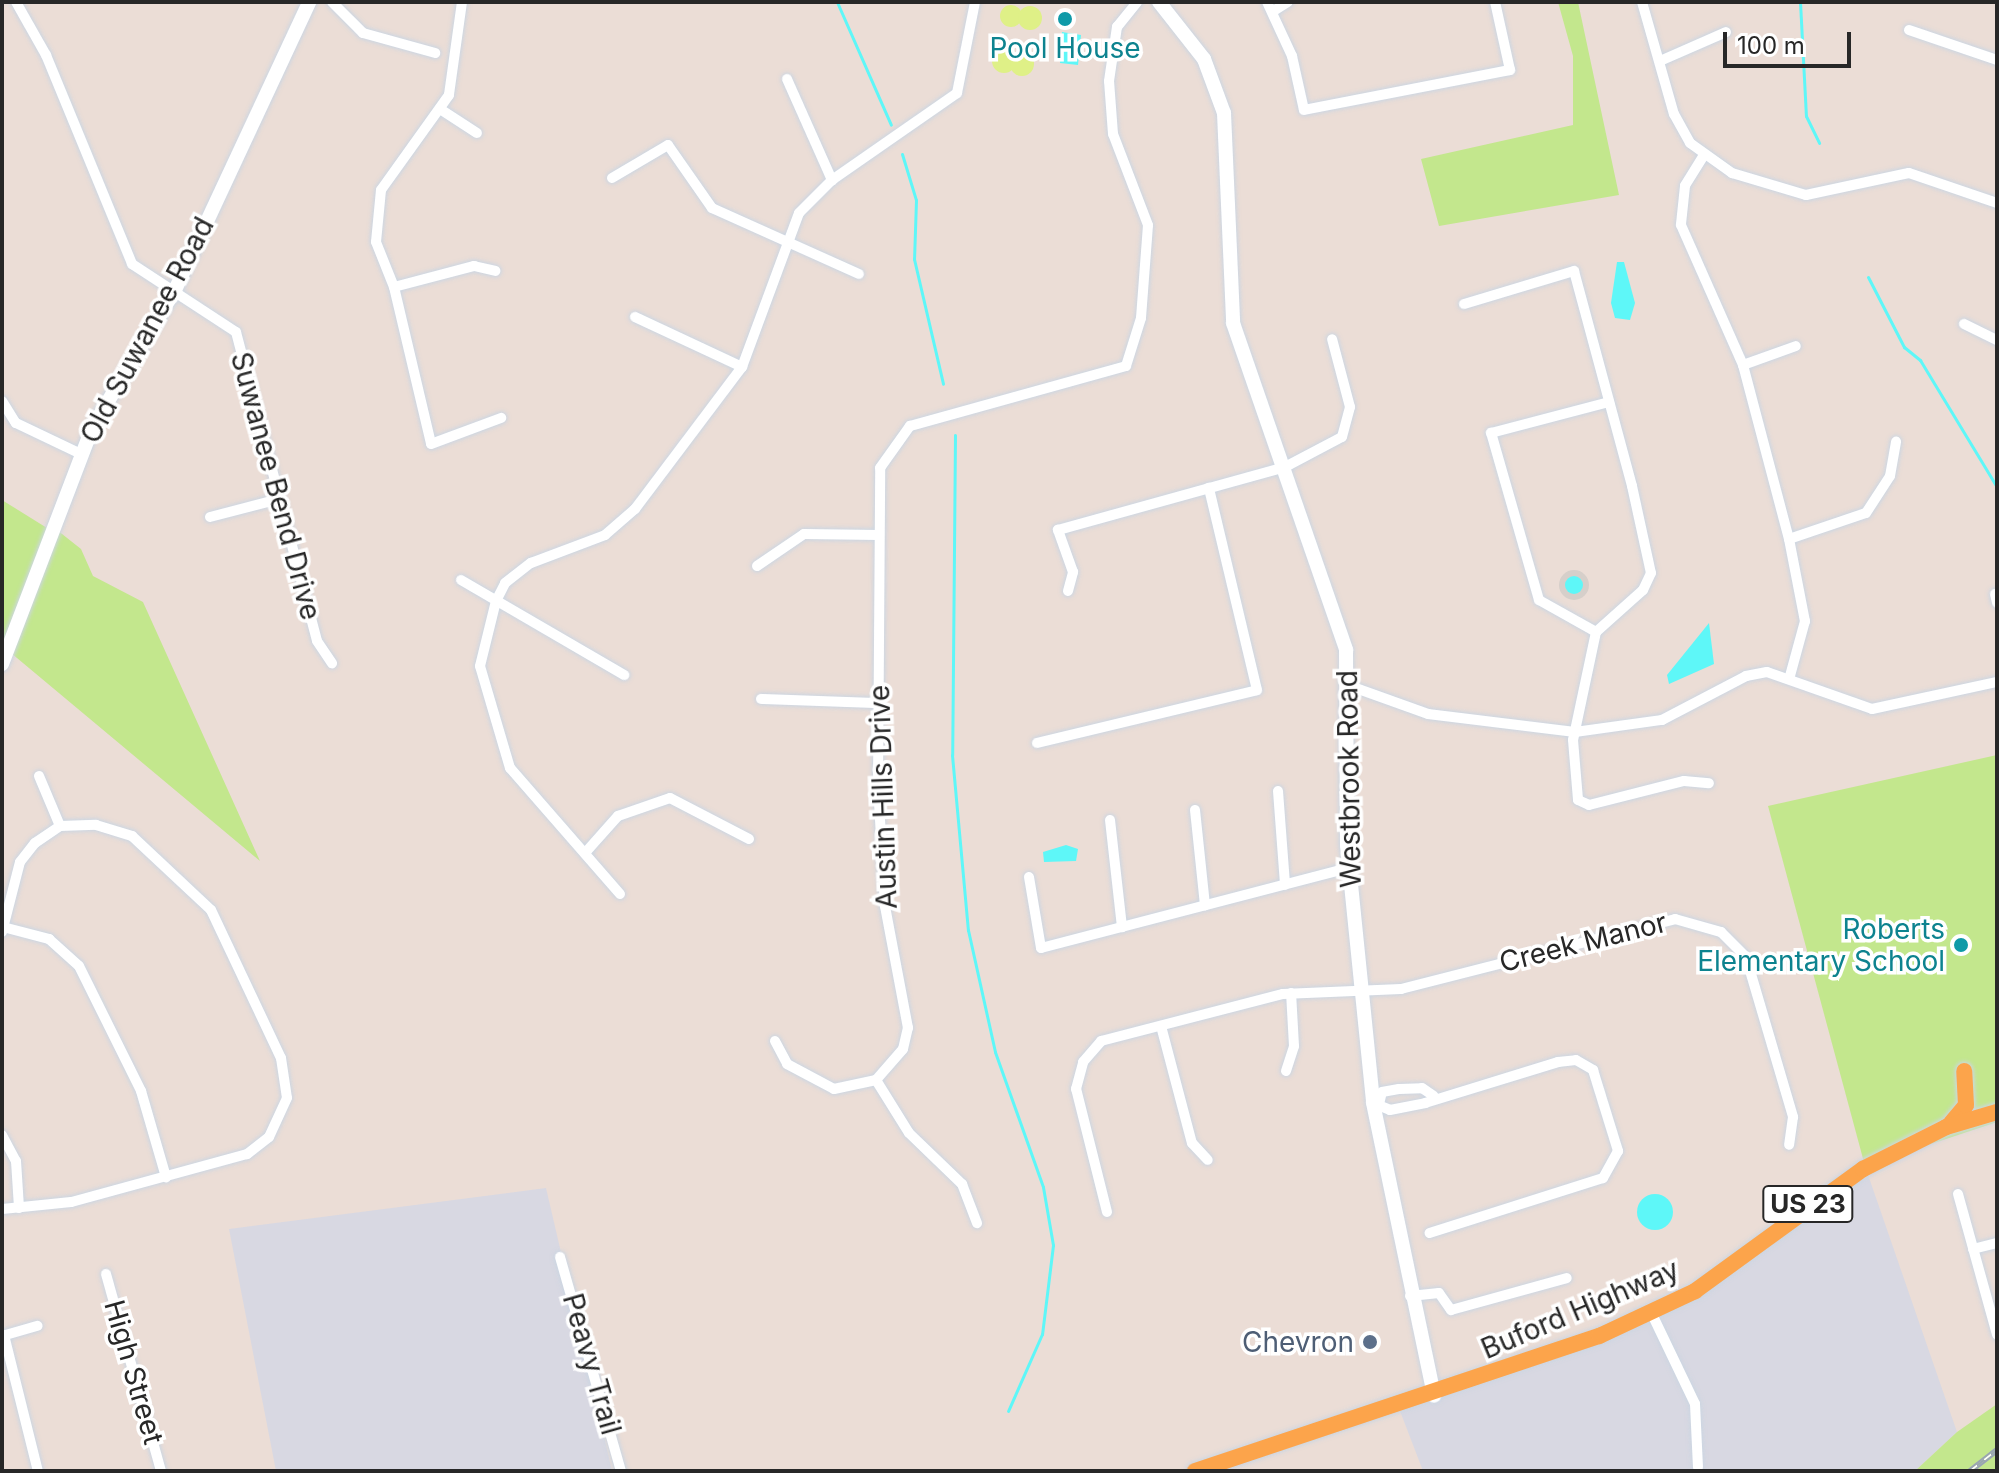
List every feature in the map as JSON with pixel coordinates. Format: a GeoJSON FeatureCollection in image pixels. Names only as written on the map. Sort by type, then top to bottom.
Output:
{"type":"FeatureCollection","features":[{"type":"Feature","properties":{"kind":"main road"},"geometry":{"type":"LineString","coordinates":[[1946,1127],[1966,1105],[1964,1071]]}},
{"type":"Feature","properties":{"kind":"main road","name":"Buford Highway"},"geometry":{"type":"LineString","coordinates":[[1195,1471],[1434,1396],[1651,1312],[1695,1291],[1863,1169],[1946,1127],[1997,1112]]}},
{"type":"Feature","properties":{"kind":"street","name":"Suwanee Bend Drive"},"geometry":{"type":"LineString","coordinates":[[16,2],[46,55],[132,264],[236,332],[317,641],[332,663]]}},
{"type":"Feature","properties":{"kind":"street","name":"Old Suwanee Road"},"geometry":{"type":"LineString","coordinates":[[2,664],[81,454],[175,290],[309,2]]}},
{"type":"Feature","properties":{"kind":"street"},"geometry":{"type":"LineString","coordinates":[[332,2],[363,33],[435,53]]}},
{"type":"Feature","properties":{"kind":"street"},"geometry":{"type":"LineString","coordinates":[[462,2],[456,73],[440,109],[377,204],[376,242],[394,287],[431,444],[501,418]]}},
{"type":"Feature","properties":{"kind":"street"},"geometry":{"type":"LineString","coordinates":[[620,894],[510,768],[480,666],[496,601],[505,583],[531,563],[605,535],[635,509],[742,367],[799,213],[832,180],[957,93],[975,2]]}},
{"type":"Feature","properties":{"kind":"street","name":"Austin Hills Drive"},"geometry":{"type":"LineString","coordinates":[[876,1080],[903,1049],[908,1028],[885,906],[877,703],[879,535],[887,454],[910,426],[946,413],[1126,366],[1141,318],[1148,225],[1113,134],[1109,81],[1117,27],[1137,2]]}},
{"type":"Feature","properties":{"kind":"street","name":"Westbrook Road"},"geometry":{"type":"LineString","coordinates":[[1159,2],[1204,59],[1224,113],[1233,323],[1346,650],[1350,686],[1349,868],[1360,989],[1408,1296],[1434,1396]]}},
{"type":"Feature","properties":{"kind":"street"},"geometry":{"type":"LineString","coordinates":[[1288,2],[1271,6],[1304,110],[1510,70],[1495,2]]}},
{"type":"Feature","properties":{"kind":"street"},"geometry":{"type":"LineString","coordinates":[[1642,2],[1674,114],[1704,155],[1783,192],[1835,191],[1898,172],[1997,203]]}},
{"type":"Feature","properties":{"kind":"street"},"geometry":{"type":"LineString","coordinates":[[1909,30],[1997,60]]}},
{"type":"Feature","properties":{"kind":"street"},"geometry":{"type":"LineString","coordinates":[[1660,61],[1726,32]]}},
{"type":"Feature","properties":{"kind":"street"},"geometry":{"type":"LineString","coordinates":[[787,79],[832,180]]}},
{"type":"Feature","properties":{"kind":"street"},"geometry":{"type":"LineString","coordinates":[[440,109],[477,133]]}},
{"type":"Feature","properties":{"kind":"street"},"geometry":{"type":"LineString","coordinates":[[612,178],[668,145],[712,208],[788,245],[859,274]]}},
{"type":"Feature","properties":{"kind":"street"},"geometry":{"type":"LineString","coordinates":[[1704,155],[1685,186],[1681,225],[1743,365],[1789,539],[1805,621],[1790,676]]}},
{"type":"Feature","properties":{"kind":"street"},"geometry":{"type":"LineString","coordinates":[[394,287],[474,266],[495,271]]}},
{"type":"Feature","properties":{"kind":"street"},"geometry":{"type":"LineString","coordinates":[[1464,304],[1574,271],[1651,573],[1643,590],[1596,632],[1575,732],[1571,787],[1589,805],[1684,781],[1709,783]]}},
{"type":"Feature","properties":{"kind":"street"},"geometry":{"type":"LineString","coordinates":[[635,317],[742,367]]}},
{"type":"Feature","properties":{"kind":"street"},"geometry":{"type":"LineString","coordinates":[[1964,324],[1997,340]]}},
{"type":"Feature","properties":{"kind":"street"},"geometry":{"type":"LineString","coordinates":[[1068,591],[1073,572],[1058,530],[1285,467],[1329,448],[1347,427],[1350,407],[1332,339]]}},
{"type":"Feature","properties":{"kind":"street"},"geometry":{"type":"LineString","coordinates":[[1743,365],[1796,346]]}},
{"type":"Feature","properties":{"kind":"street"},"geometry":{"type":"LineString","coordinates":[[2,401],[16,423],[81,454]]}},
{"type":"Feature","properties":{"kind":"street"},"geometry":{"type":"LineString","coordinates":[[1596,632],[1534,591],[1491,433],[1609,402]]}},
{"type":"Feature","properties":{"kind":"street"},"geometry":{"type":"LineString","coordinates":[[1789,539],[1866,513],[1890,476],[1896,442]]}},
{"type":"Feature","properties":{"kind":"street"},"geometry":{"type":"LineString","coordinates":[[1037,743],[1257,690],[1209,488]]}},
{"type":"Feature","properties":{"kind":"street"},"geometry":{"type":"LineString","coordinates":[[210,517],[279,499]]}},
{"type":"Feature","properties":{"kind":"street"},"geometry":{"type":"LineString","coordinates":[[757,566],[804,534],[879,535]]}},
{"type":"Feature","properties":{"kind":"street"},"geometry":{"type":"LineString","coordinates":[[461,580],[624,675]]}},
{"type":"Feature","properties":{"kind":"street"},"geometry":{"type":"LineString","coordinates":[[1350,686],[1428,714],[1575,732],[1662,720],[1746,676],[1767,672],[1790,676],[1872,709],[1997,682]]}},
{"type":"Feature","properties":{"kind":"street"},"geometry":{"type":"LineString","coordinates":[[761,699],[877,703]]}},
{"type":"Feature","properties":{"kind":"street"},"geometry":{"type":"LineString","coordinates":[[39,776],[60,826]]}},
{"type":"Feature","properties":{"kind":"street"},"geometry":{"type":"LineString","coordinates":[[1278,791],[1285,885]]}},
{"type":"Feature","properties":{"kind":"street"},"geometry":{"type":"LineString","coordinates":[[585,853],[618,816],[670,798],[749,839]]}},
{"type":"Feature","properties":{"kind":"street"},"geometry":{"type":"LineString","coordinates":[[1195,810],[1205,905]]}},
{"type":"Feature","properties":{"kind":"street"},"geometry":{"type":"LineString","coordinates":[[1110,820],[1122,927]]}},
{"type":"Feature","properties":{"kind":"street"},"geometry":{"type":"LineString","coordinates":[[2,1209],[166,1177],[247,1154],[269,1137],[287,1098],[281,1058],[211,910],[132,836],[96,825],[60,826],[20,862],[3,929],[49,939],[79,966],[141,1091],[166,1177]]}},
{"type":"Feature","properties":{"kind":"street"},"geometry":{"type":"LineString","coordinates":[[1029,877],[1041,948],[1349,868]]}},
{"type":"Feature","properties":{"kind":"street","name":"Creek Manor"},"geometry":{"type":"LineString","coordinates":[[1107,1212],[1077,1075],[1101,1041],[1291,993],[1401,989],[1641,924],[1699,921],[1746,957],[1793,1117],[1789,1145]]}},
{"type":"Feature","properties":{"kind":"street"},"geometry":{"type":"LineString","coordinates":[[1286,1071],[1294,1046],[1291,993]]}},
{"type":"Feature","properties":{"kind":"street"},"geometry":{"type":"LineString","coordinates":[[1161,1026],[1192,1143],[1208,1160]]}},
{"type":"Feature","properties":{"kind":"street"},"geometry":{"type":"LineString","coordinates":[[775,1041],[787,1064],[811,1082],[834,1089],[876,1080],[909,1133],[962,1184],[977,1223]]}},
{"type":"Feature","properties":{"kind":"street"},"geometry":{"type":"LineString","coordinates":[[1430,1233],[1603,1178],[1618,1151],[1593,1070],[1576,1060],[1390,1110],[1376,1104],[1382,1092],[1399,1089],[1422,1088],[1434,1096]]}},
{"type":"Feature","properties":{"kind":"street"},"geometry":{"type":"LineString","coordinates":[[2,1135],[16,1161],[19,1208]]}},
{"type":"Feature","properties":{"kind":"street"},"geometry":{"type":"LineString","coordinates":[[1958,1194],[1997,1335]]}},
{"type":"Feature","properties":{"kind":"street"},"geometry":{"type":"LineString","coordinates":[[1973,1249],[1997,1243]]}},
{"type":"Feature","properties":{"kind":"street","name":"Peavy Trail"},"geometry":{"type":"LineString","coordinates":[[560,1257],[621,1471]]}},
{"type":"Feature","properties":{"kind":"street","name":"High Street"},"geometry":{"type":"LineString","coordinates":[[106,1274],[161,1471]]}},
{"type":"Feature","properties":{"kind":"street"},"geometry":{"type":"LineString","coordinates":[[1408,1296],[1439,1293],[1451,1310],[1567,1278]]}},
{"type":"Feature","properties":{"kind":"street"},"geometry":{"type":"LineString","coordinates":[[1651,1312],[1695,1404],[1698,1467]]}},
{"type":"Feature","properties":{"kind":"street"},"geometry":{"type":"LineString","coordinates":[[38,1326],[3,1336],[38,1471]]}},
{"type":"Feature","properties":{"kind":"shaded area"},"geometry":{"type":"Polygon","coordinates":[[[1574,570],[1585,574],[1589,585],[1585,596],[1574,600],[1563,596],[1559,585],[1563,574],[1574,570]]]}},
{"type":"Feature","properties":{"kind":"shaded area"},"geometry":{"type":"Polygon","coordinates":[[[1865,1166],[1957,1432],[1915,1471],[1423,1471],[1400,1411],[1585,1346],[1645,1316],[1865,1166]]]}},
{"type":"Feature","properties":{"kind":"shaded area"},"geometry":{"type":"Polygon","coordinates":[[[546,1188],[612,1471],[276,1471],[229,1229],[546,1188]]]}},
{"type":"Feature","properties":{"kind":"green space"},"geometry":{"type":"Polygon","coordinates":[[[1558,2],[1578,2],[1619,195],[1439,226],[1421,159],[1573,125],[1573,56],[1558,2]]]}},
{"type":"Feature","properties":{"kind":"green space"},"geometry":{"type":"Polygon","coordinates":[[[1011,5],[1019,8],[1022,16],[1019,24],[1011,27],[1003,24],[1000,16],[1003,8],[1011,5]]]}},
{"type":"Feature","properties":{"kind":"green space"},"geometry":{"type":"Polygon","coordinates":[[[1030,6],[1038,10],[1042,18],[1038,26],[1030,30],[1022,26],[1018,18],[1022,10],[1030,6]]]}},
{"type":"Feature","properties":{"kind":"green space"},"geometry":{"type":"Polygon","coordinates":[[[1004,49],[1012,53],[1016,61],[1012,69],[1004,73],[996,69],[992,61],[996,53],[1004,49]]]}},
{"type":"Feature","properties":{"kind":"green space"},"geometry":{"type":"Polygon","coordinates":[[[1022,52],[1030,56],[1034,64],[1030,72],[1022,76],[1014,72],[1010,64],[1014,56],[1022,52]]]}},
{"type":"Feature","properties":{"kind":"green space"},"geometry":{"type":"Polygon","coordinates":[[[2,500],[47,528],[2,649],[2,500]]]}},
{"type":"Feature","properties":{"kind":"green space"},"geometry":{"type":"Polygon","coordinates":[[[57,530],[81,549],[93,576],[143,602],[260,861],[11,653],[57,530]]]}},
{"type":"Feature","properties":{"kind":"green space"},"geometry":{"type":"Polygon","coordinates":[[[1997,755],[1997,1122],[1865,1166],[1768,806],[1997,755]]]}},
{"type":"Feature","properties":{"kind":"green space"},"geometry":{"type":"Polygon","coordinates":[[[1997,1404],[1997,1471],[1915,1471],[1957,1432],[1997,1404]]]}},
{"type":"Feature","properties":{"kind":"water"},"geometry":{"type":"Polygon","coordinates":[[[1062,32],[1081,35],[1078,65],[1060,63],[1062,32]]]}},
{"type":"Feature","properties":{"kind":"water"},"geometry":{"type":"Polygon","coordinates":[[[1617,262],[1624,262],[1635,303],[1630,320],[1615,318],[1611,303],[1617,262]]]}},
{"type":"Feature","properties":{"kind":"water"},"geometry":{"type":"Polygon","coordinates":[[[1570,576],[1578,576],[1583,585],[1581,592],[1570,594],[1565,589],[1565,581],[1570,576]]]}},
{"type":"Feature","properties":{"kind":"water"},"geometry":{"type":"Polygon","coordinates":[[[1709,623],[1714,664],[1669,684],[1667,675],[1709,623]]]}},
{"type":"Feature","properties":{"kind":"water"},"geometry":{"type":"Polygon","coordinates":[[[1066,845],[1078,849],[1076,861],[1044,862],[1043,852],[1066,845]]]}},
{"type":"Feature","properties":{"kind":"water"},"geometry":{"type":"Polygon","coordinates":[[[1655,1194],[1668,1199],[1673,1212],[1668,1225],[1655,1230],[1642,1225],[1637,1212],[1642,1199],[1655,1194]]]}},
{"type":"Feature","properties":{"kind":"waterway"},"geometry":{"type":"LineString","coordinates":[[837,2],[891,125]]}},
{"type":"Feature","properties":{"kind":"waterway"},"geometry":{"type":"LineString","coordinates":[[1800,2],[1806,116],[1819,143]]}},
{"type":"Feature","properties":{"kind":"waterway"},"geometry":{"type":"LineString","coordinates":[[902,154],[916,200],[914,259],[943,384]]}},
{"type":"Feature","properties":{"kind":"waterway"},"geometry":{"type":"LineString","coordinates":[[1868,277],[1904,347],[1920,360],[1997,487]]}},
{"type":"Feature","properties":{"kind":"waterway"},"geometry":{"type":"LineString","coordinates":[[955,435],[952,755],[968,930],[995,1052],[1043,1187],[1053,1245],[1042,1334],[1008,1411]]}},
{"type":"Feature","properties":{"kind":"railway"},"geometry":{"type":"LineString","coordinates":[[1970,1471],[1997,1450]]}},
{"type":"Feature","properties":{"kind":"place","name":"Pool House"},"geometry":{"type":"Point","coordinates":[1065,19]}},
{"type":"Feature","properties":{"kind":"place","name":"Roberts Elementary School"},"geometry":{"type":"Point","coordinates":[1961,945]}},
{"type":"Feature","properties":{"kind":"place","name":"Chevron"},"geometry":{"type":"Point","coordinates":[1370,1342]}}]}
